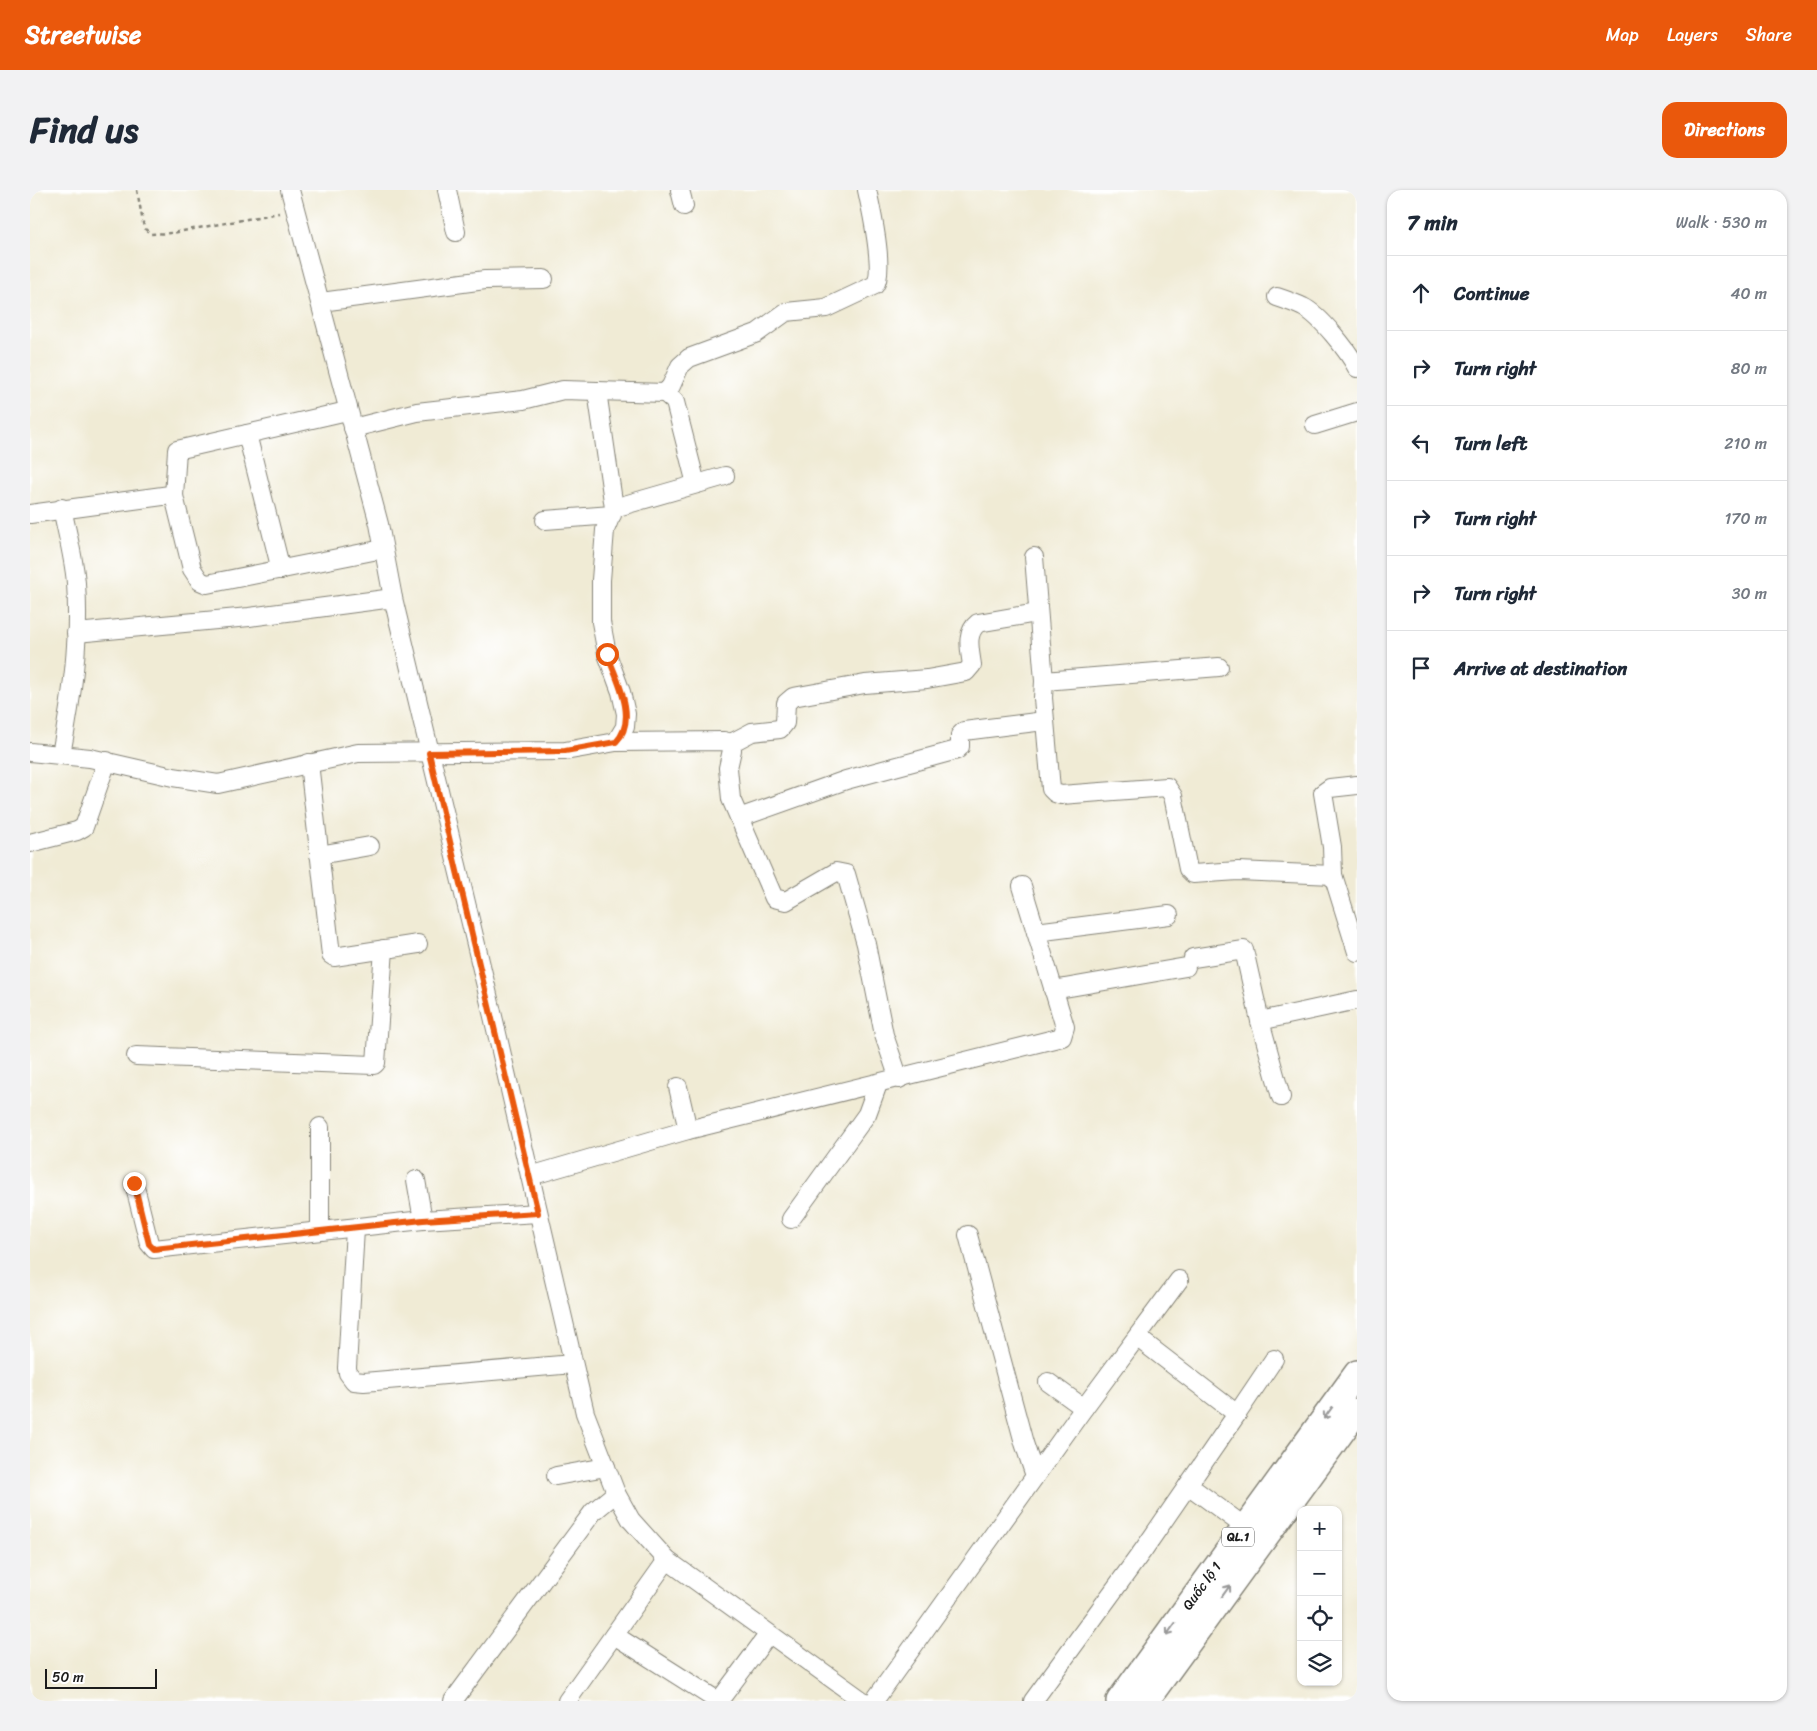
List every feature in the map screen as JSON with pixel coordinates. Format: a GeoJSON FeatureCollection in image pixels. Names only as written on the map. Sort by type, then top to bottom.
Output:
{"type":"FeatureCollection","features":[{"type":"Feature","properties":{"kind":"highway","name":"Quốc lộ 1"},"geometry":{"type":"LineString","coordinates":[[1119,1701],[1357,1373]]}},
{"type":"Feature","properties":{"kind":"highway","name":"Quốc lộ 1"},"geometry":{"type":"LineString","coordinates":[[1146,1701],[1357,1411]]}},
{"type":"Feature","properties":{"kind":"street"},"geometry":{"type":"LineString","coordinates":[[290,190],[321,302],[347,411],[379,524],[382,549],[393,598],[585,1413],[616,1493],[632,1520],[667,1560],[768,1635],[863,1701]]}},
{"type":"Feature","properties":{"kind":"street"},"geometry":{"type":"LineString","coordinates":[[447,190],[456,232]]}},
{"type":"Feature","properties":{"kind":"street"},"geometry":{"type":"LineString","coordinates":[[665,393],[671,386],[680,366],[689,358],[757,333],[786,312],[826,308],[875,285],[878,275],[875,228],[867,190]]}},
{"type":"Feature","properties":{"kind":"street"},"geometry":{"type":"LineString","coordinates":[[321,302],[485,280],[544,279]]}},
{"type":"Feature","properties":{"kind":"street"},"geometry":{"type":"LineString","coordinates":[[1277,297],[1304,307],[1313,314],[1334,337],[1357,368]]}},
{"type":"Feature","properties":{"kind":"street"},"geometry":{"type":"LineString","coordinates":[[352,428],[417,412],[523,400],[563,390],[665,393],[675,402],[696,484]]}},
{"type":"Feature","properties":{"kind":"street"},"geometry":{"type":"LineString","coordinates":[[597,391],[613,511],[606,530],[600,580],[601,622],[607,654],[625,707],[625,728],[616,742]]}},
{"type":"Feature","properties":{"kind":"street"},"geometry":{"type":"LineString","coordinates":[[347,411],[177,450],[174,496],[192,569],[200,581],[207,584],[382,549]]}},
{"type":"Feature","properties":{"kind":"street"},"geometry":{"type":"LineString","coordinates":[[1315,425],[1357,412]]}},
{"type":"Feature","properties":{"kind":"street"},"geometry":{"type":"LineString","coordinates":[[247,434],[281,570]]}},
{"type":"Feature","properties":{"kind":"street"},"geometry":{"type":"LineString","coordinates":[[545,520],[613,511],[725,476]]}},
{"type":"Feature","properties":{"kind":"street"},"geometry":{"type":"LineString","coordinates":[[30,514],[62,508],[174,496]]}},
{"type":"Feature","properties":{"kind":"street"},"geometry":{"type":"LineString","coordinates":[[61,754],[73,692],[76,633],[75,572],[62,508]]}},
{"type":"Feature","properties":{"kind":"street"},"geometry":{"type":"LineString","coordinates":[[1034,557],[1037,613],[1044,681],[1044,721],[1048,777],[1055,794],[1084,794],[1168,787],[1173,796],[1188,869],[1193,874],[1238,872],[1333,875]]}},
{"type":"Feature","properties":{"kind":"street"},"geometry":{"type":"LineString","coordinates":[[76,633],[249,617],[393,598]]}},
{"type":"Feature","properties":{"kind":"street"},"geometry":{"type":"LineString","coordinates":[[731,743],[752,732],[780,729],[785,723],[786,703],[793,697],[865,684],[961,673],[972,664],[969,642],[972,627],[978,623],[1037,613]]}},
{"type":"Feature","properties":{"kind":"street"},"geometry":{"type":"LineString","coordinates":[[1044,681],[1219,667]]}},
{"type":"Feature","properties":{"kind":"street"},"geometry":{"type":"LineString","coordinates":[[740,818],[846,780],[957,750],[960,747],[960,735],[968,731],[1044,721]]}},
{"type":"Feature","properties":{"kind":"street"},"geometry":{"type":"LineString","coordinates":[[30,752],[61,754],[106,761],[173,777],[218,784],[358,753],[565,751],[616,742],[724,740],[731,743]]}},
{"type":"Feature","properties":{"kind":"street"},"geometry":{"type":"LineString","coordinates":[[731,743],[732,750],[728,768],[730,793],[774,898],[786,901],[836,872],[846,874],[866,944],[884,1034],[898,1079]]}},
{"type":"Feature","properties":{"kind":"street"},"geometry":{"type":"LineString","coordinates":[[30,843],[77,831],[84,827],[106,761]]}},
{"type":"Feature","properties":{"kind":"street"},"geometry":{"type":"LineString","coordinates":[[309,763],[331,955],[334,957],[418,944]]}},
{"type":"Feature","properties":{"kind":"street"},"geometry":{"type":"LineString","coordinates":[[1357,785],[1330,788],[1323,792],[1332,846],[1333,875],[1352,918],[1357,952]]}},
{"type":"Feature","properties":{"kind":"street"},"geometry":{"type":"LineString","coordinates":[[319,855],[370,846]]}},
{"type":"Feature","properties":{"kind":"street"},"geometry":{"type":"LineString","coordinates":[[530,1176],[688,1130],[1062,1037],[1066,1027],[1022,886]]}},
{"type":"Feature","properties":{"kind":"street"},"geometry":{"type":"LineString","coordinates":[[1036,932],[1169,916]]}},
{"type":"Feature","properties":{"kind":"street"},"geometry":{"type":"LineString","coordinates":[[136,1056],[374,1065],[376,1063],[384,949]]}},
{"type":"Feature","properties":{"kind":"street"},"geometry":{"type":"LineString","coordinates":[[1053,990],[1190,963],[1244,950],[1260,1021],[1281,1097]]}},
{"type":"Feature","properties":{"kind":"street"},"geometry":{"type":"LineString","coordinates":[[1260,1021],[1357,1000]]}},
{"type":"Feature","properties":{"kind":"street"},"geometry":{"type":"LineString","coordinates":[[791,1219],[867,1114],[878,1084]]}},
{"type":"Feature","properties":{"kind":"street"},"geometry":{"type":"LineString","coordinates":[[678,1088],[688,1130]]}},
{"type":"Feature","properties":{"kind":"street"},"geometry":{"type":"LineString","coordinates":[[320,1127],[320,1230]]}},
{"type":"Feature","properties":{"kind":"street"},"geometry":{"type":"LineString","coordinates":[[416,1180],[423,1220]]}},
{"type":"Feature","properties":{"kind":"street"},"geometry":{"type":"LineString","coordinates":[[134,1183],[149,1244],[154,1249],[320,1230],[355,1229],[423,1220],[538,1213]]}},
{"type":"Feature","properties":{"kind":"street"},"geometry":{"type":"LineString","coordinates":[[355,1229],[347,1368],[354,1381],[364,1382],[573,1364]]}},
{"type":"Feature","properties":{"kind":"street"},"geometry":{"type":"LineString","coordinates":[[968,1235],[1024,1444],[1035,1476]]}},
{"type":"Feature","properties":{"kind":"street"},"geometry":{"type":"LineString","coordinates":[[874,1701],[1084,1408],[1138,1338],[1179,1280]]}},
{"type":"Feature","properties":{"kind":"street"},"geometry":{"type":"LineString","coordinates":[[1138,1338],[1237,1414]]}},
{"type":"Feature","properties":{"kind":"street"},"geometry":{"type":"LineString","coordinates":[[1032,1701],[1188,1485],[1274,1358]]}},
{"type":"Feature","properties":{"kind":"street"},"geometry":{"type":"LineString","coordinates":[[1048,1382],[1084,1408]]}},
{"type":"Feature","properties":{"kind":"street"},"geometry":{"type":"LineString","coordinates":[[556,1476],[606,1467]]}},
{"type":"Feature","properties":{"kind":"street"},"geometry":{"type":"LineString","coordinates":[[1188,1485],[1245,1527]]}},
{"type":"Feature","properties":{"kind":"street"},"geometry":{"type":"LineString","coordinates":[[453,1701],[594,1512],[616,1493]]}},
{"type":"Feature","properties":{"kind":"street"},"geometry":{"type":"LineString","coordinates":[[567,1701],[667,1560]]}},
{"type":"Feature","properties":{"kind":"street"},"geometry":{"type":"LineString","coordinates":[[614,1636],[719,1701],[768,1635]]}},
{"type":"Feature","properties":{"kind":"path"},"geometry":{"type":"LineString","coordinates":[[137,190],[144,228],[151,234],[172,233],[294,210]]}},
{"type":"Feature","properties":{"kind":"route"},"geometry":{"type":"LineString","coordinates":[[134,1183],[149,1244],[154,1249],[320,1230],[355,1229],[423,1220],[538,1213],[485,982],[429,753],[565,751],[616,742],[625,728],[626,714],[621,692],[607,654]]}}]}
